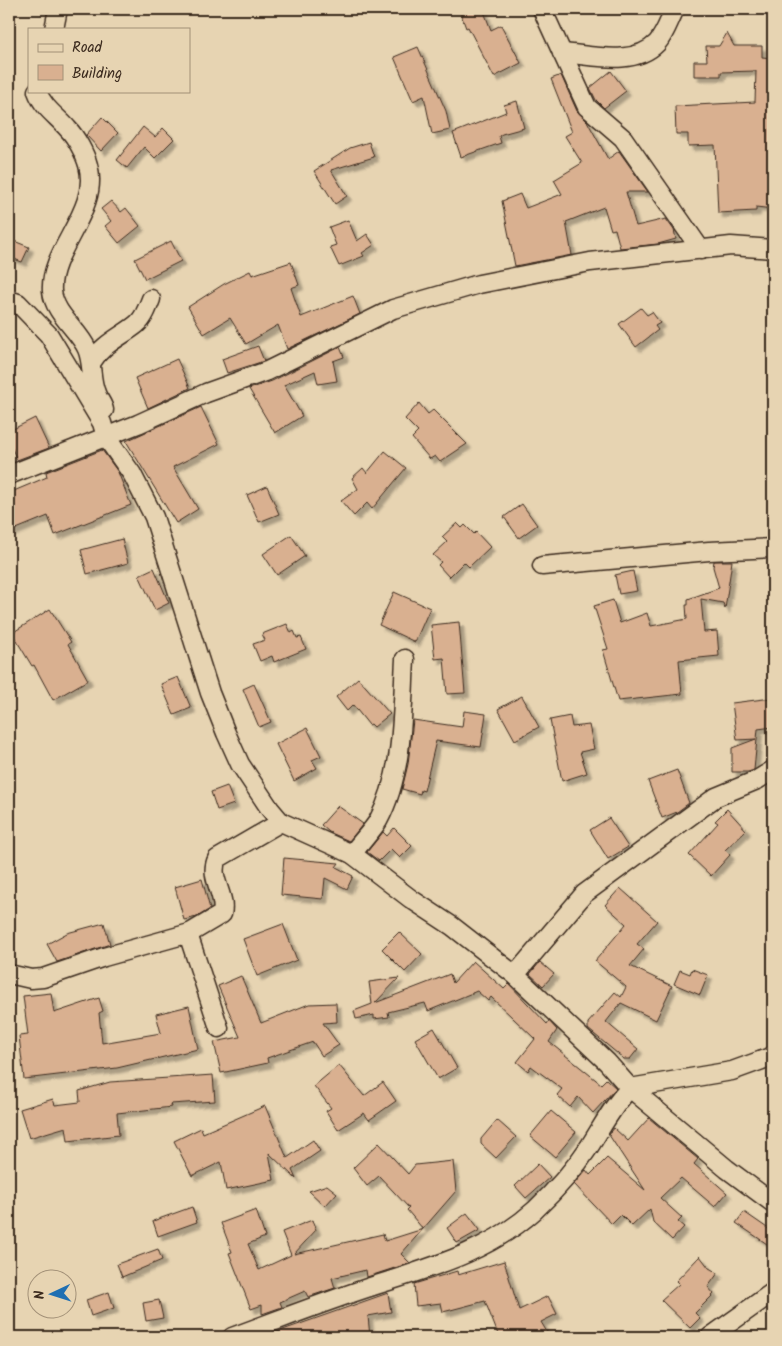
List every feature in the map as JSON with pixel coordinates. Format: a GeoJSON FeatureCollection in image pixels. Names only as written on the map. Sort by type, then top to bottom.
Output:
{"type":"FeatureCollection","features":[{"type":"Feature","properties":{"kind":"street"},"geometry":{"type":"LineString","coordinates":[[54,28],[58,9]]}},
{"type":"Feature","properties":{"kind":"street"},"geometry":{"type":"LineString","coordinates":[[542,9],[587,107],[623,138],[701,250]]}},
{"type":"Feature","properties":{"kind":"street"},"geometry":{"type":"LineString","coordinates":[[562,52],[623,57],[640,54],[657,42],[674,11]]}},
{"type":"Feature","properties":{"kind":"street"},"geometry":{"type":"LineString","coordinates":[[38,92],[45,107],[70,130],[84,153],[90,171],[88,196],[80,218],[56,269],[52,290],[58,309],[86,348],[91,363],[96,393],[104,411],[104,430]]}},
{"type":"Feature","properties":{"kind":"street"},"geometry":{"type":"LineString","coordinates":[[9,475],[104,430],[267,371],[393,309],[479,284],[590,262],[742,246],[773,249]]}},
{"type":"Feature","properties":{"kind":"street"},"geometry":{"type":"LineString","coordinates":[[91,363],[104,346],[138,323],[151,299]]}},
{"type":"Feature","properties":{"kind":"street"},"geometry":{"type":"LineString","coordinates":[[9,300],[18,303],[49,335],[132,474],[154,517],[210,693],[226,733],[240,764],[280,822],[352,854],[411,899],[452,926],[515,975],[607,1062],[630,1088],[727,1169],[773,1202]]}},
{"type":"Feature","properties":{"kind":"street"},"geometry":{"type":"LineString","coordinates":[[542,566],[709,551],[773,548]]}},
{"type":"Feature","properties":{"kind":"street"},"geometry":{"type":"LineString","coordinates":[[352,854],[378,821],[389,792],[399,750],[405,659]]}},
{"type":"Feature","properties":{"kind":"street"},"geometry":{"type":"LineString","coordinates":[[515,975],[584,894],[716,798],[773,770]]}},
{"type":"Feature","properties":{"kind":"street"},"geometry":{"type":"LineString","coordinates":[[9,974],[31,979],[42,978],[104,957],[190,933],[222,914],[224,907],[215,879],[214,869],[217,859],[280,822]]}},
{"type":"Feature","properties":{"kind":"street"},"geometry":{"type":"LineString","coordinates":[[190,933],[190,940],[219,1028]]}},
{"type":"Feature","properties":{"kind":"street"},"geometry":{"type":"LineString","coordinates":[[232,1337],[283,1317],[451,1261],[488,1244],[515,1226],[552,1193],[588,1148],[621,1096],[630,1088],[732,1071],[769,1058],[773,1043]]}},
{"type":"Feature","properties":{"kind":"street"},"geometry":{"type":"LineString","coordinates":[[710,1337],[773,1292]]}},
{"type":"Feature","properties":{"kind":"building"},"geometry":{"type":"Polygon","coordinates":[[[459,9],[483,9],[491,30],[501,25],[521,63],[494,77],[468,27],[466,28],[459,9]]]}},
{"type":"Feature","properties":{"kind":"building"},"geometry":{"type":"Polygon","coordinates":[[[727,33],[734,46],[762,46],[762,57],[773,58],[773,209],[756,207],[756,211],[718,213],[715,145],[688,146],[688,134],[676,134],[675,106],[755,102],[756,71],[721,72],[721,76],[694,76],[694,61],[707,61],[706,46],[719,46],[727,33]]]}},
{"type":"Feature","properties":{"kind":"building"},"geometry":{"type":"Polygon","coordinates":[[[418,47],[446,111],[450,130],[432,134],[424,96],[413,101],[394,57],[418,47]]]}},
{"type":"Feature","properties":{"kind":"building"},"geometry":{"type":"Polygon","coordinates":[[[611,71],[626,91],[604,108],[596,100],[590,88],[611,71]]]}},
{"type":"Feature","properties":{"kind":"building"},"geometry":{"type":"Polygon","coordinates":[[[561,75],[577,111],[587,121],[608,159],[619,151],[648,192],[626,192],[636,226],[666,219],[674,230],[676,239],[658,244],[620,248],[615,229],[611,230],[604,207],[566,222],[572,255],[515,266],[502,201],[520,194],[526,208],[562,194],[554,180],[582,163],[565,136],[572,132],[551,79],[561,75]]]}},
{"type":"Feature","properties":{"kind":"building"},"geometry":{"type":"Polygon","coordinates":[[[517,101],[524,128],[502,134],[499,136],[501,143],[461,157],[453,133],[506,112],[504,105],[517,101]]]}},
{"type":"Feature","properties":{"kind":"building"},"geometry":{"type":"Polygon","coordinates":[[[102,117],[118,133],[101,151],[86,135],[102,117]]]}},
{"type":"Feature","properties":{"kind":"building"},"geometry":{"type":"Polygon","coordinates":[[[143,127],[155,137],[163,128],[174,139],[155,158],[144,147],[127,168],[117,160],[143,127]]]}},
{"type":"Feature","properties":{"kind":"building"},"geometry":{"type":"Polygon","coordinates":[[[369,142],[374,157],[331,170],[347,196],[335,204],[314,171],[350,148],[369,142]]]}},
{"type":"Feature","properties":{"kind":"building"},"geometry":{"type":"Polygon","coordinates":[[[111,201],[121,212],[126,208],[140,226],[119,243],[105,226],[111,221],[101,209],[111,201]]]}},
{"type":"Feature","properties":{"kind":"building"},"geometry":{"type":"Polygon","coordinates":[[[348,220],[357,241],[367,234],[374,245],[362,253],[364,256],[339,266],[330,247],[336,245],[329,227],[348,220]]]}},
{"type":"Feature","properties":{"kind":"building"},"geometry":{"type":"Polygon","coordinates":[[[9,239],[29,247],[22,262],[9,257],[9,239]]]}},
{"type":"Feature","properties":{"kind":"building"},"geometry":{"type":"Polygon","coordinates":[[[171,241],[181,261],[145,279],[135,259],[171,241]]]}},
{"type":"Feature","properties":{"kind":"building"},"geometry":{"type":"Polygon","coordinates":[[[291,262],[299,285],[291,288],[301,317],[353,296],[360,314],[287,349],[278,325],[246,344],[230,318],[204,334],[188,307],[224,284],[250,271],[252,275],[291,262]]]}},
{"type":"Feature","properties":{"kind":"building"},"geometry":{"type":"Polygon","coordinates":[[[641,308],[647,315],[652,312],[660,323],[655,326],[658,330],[636,347],[619,324],[641,308]]]}},
{"type":"Feature","properties":{"kind":"building"},"geometry":{"type":"Polygon","coordinates":[[[258,346],[264,361],[227,373],[222,359],[258,346]]]}},
{"type":"Feature","properties":{"kind":"building"},"geometry":{"type":"Polygon","coordinates":[[[340,347],[344,357],[333,361],[337,381],[318,384],[315,371],[284,385],[302,416],[275,433],[249,389],[272,381],[340,347]]]}},
{"type":"Feature","properties":{"kind":"building"},"geometry":{"type":"Polygon","coordinates":[[[177,359],[190,388],[148,408],[135,378],[177,359]]]}},
{"type":"Feature","properties":{"kind":"building"},"geometry":{"type":"Polygon","coordinates":[[[419,403],[428,414],[433,410],[467,444],[440,462],[435,456],[430,459],[412,438],[418,432],[405,419],[419,403]]]}},
{"type":"Feature","properties":{"kind":"building"},"geometry":{"type":"Polygon","coordinates":[[[201,407],[219,444],[173,467],[198,509],[176,523],[126,441],[201,407]]]}},
{"type":"Feature","properties":{"kind":"building"},"geometry":{"type":"Polygon","coordinates":[[[35,418],[49,448],[17,460],[9,442],[9,431],[35,418]]]}},
{"type":"Feature","properties":{"kind":"building"},"geometry":{"type":"Polygon","coordinates":[[[102,450],[118,472],[131,505],[55,535],[48,516],[9,532],[9,493],[47,477],[46,472],[102,450]]]}},
{"type":"Feature","properties":{"kind":"building"},"geometry":{"type":"Polygon","coordinates":[[[385,451],[406,468],[372,509],[367,503],[354,516],[341,501],[358,489],[352,478],[363,468],[367,473],[385,451]]]}},
{"type":"Feature","properties":{"kind":"building"},"geometry":{"type":"Polygon","coordinates":[[[267,486],[279,514],[259,522],[247,495],[267,486]]]}},
{"type":"Feature","properties":{"kind":"building"},"geometry":{"type":"Polygon","coordinates":[[[522,504],[537,525],[519,538],[504,517],[522,504]]]}},
{"type":"Feature","properties":{"kind":"building"},"geometry":{"type":"Polygon","coordinates":[[[457,523],[462,528],[465,525],[474,534],[476,532],[490,547],[469,567],[464,562],[449,577],[438,565],[441,562],[433,555],[447,542],[442,537],[457,523]]]}},
{"type":"Feature","properties":{"kind":"building"},"geometry":{"type":"Polygon","coordinates":[[[291,535],[305,556],[277,575],[263,554],[291,535]]]}},
{"type":"Feature","properties":{"kind":"building"},"geometry":{"type":"Polygon","coordinates":[[[122,539],[128,563],[87,574],[81,550],[122,539]]]}},
{"type":"Feature","properties":{"kind":"building"},"geometry":{"type":"Polygon","coordinates":[[[714,561],[732,561],[725,609],[723,603],[701,599],[704,632],[717,631],[719,656],[679,660],[682,694],[618,701],[603,650],[608,649],[594,606],[613,600],[620,623],[647,613],[651,626],[687,619],[686,605],[688,605],[688,599],[719,588],[713,567],[714,561]]]}},
{"type":"Feature","properties":{"kind":"building"},"geometry":{"type":"Polygon","coordinates":[[[154,568],[169,603],[155,610],[139,575],[154,568]]]}},
{"type":"Feature","properties":{"kind":"building"},"geometry":{"type":"Polygon","coordinates":[[[633,571],[637,591],[619,594],[615,575],[633,571]]]}},
{"type":"Feature","properties":{"kind":"building"},"geometry":{"type":"Polygon","coordinates":[[[394,592],[430,608],[415,642],[379,625],[394,592]]]}},
{"type":"Feature","properties":{"kind":"building"},"geometry":{"type":"Polygon","coordinates":[[[50,609],[71,642],[68,644],[88,680],[53,700],[34,665],[32,666],[12,633],[50,609]]]}},
{"type":"Feature","properties":{"kind":"building"},"geometry":{"type":"Polygon","coordinates":[[[459,622],[465,693],[447,694],[444,658],[435,659],[431,625],[459,622]]]}},
{"type":"Feature","properties":{"kind":"building"},"geometry":{"type":"Polygon","coordinates":[[[287,624],[291,633],[294,631],[297,638],[301,637],[306,649],[274,662],[272,656],[260,661],[253,644],[265,640],[262,634],[287,624]]]}},
{"type":"Feature","properties":{"kind":"building"},"geometry":{"type":"Polygon","coordinates":[[[178,677],[191,708],[174,715],[161,684],[178,677]]]}},
{"type":"Feature","properties":{"kind":"building"},"geometry":{"type":"Polygon","coordinates":[[[358,678],[390,714],[374,727],[371,724],[369,725],[353,705],[347,711],[336,697],[358,678]]]}},
{"type":"Feature","properties":{"kind":"building"},"geometry":{"type":"Polygon","coordinates":[[[254,684],[271,722],[259,727],[243,689],[254,684]]]}},
{"type":"Feature","properties":{"kind":"building"},"geometry":{"type":"Polygon","coordinates":[[[522,696],[539,727],[515,740],[498,709],[522,696]]]}},
{"type":"Feature","properties":{"kind":"building"},"geometry":{"type":"Polygon","coordinates":[[[772,698],[773,727],[758,729],[754,770],[732,772],[732,748],[756,739],[737,740],[732,703],[772,698]]]}},
{"type":"Feature","properties":{"kind":"building"},"geometry":{"type":"Polygon","coordinates":[[[464,711],[486,714],[481,747],[436,741],[424,791],[421,790],[420,794],[402,789],[408,764],[413,720],[462,727],[464,711]]]}},
{"type":"Feature","properties":{"kind":"building"},"geometry":{"type":"Polygon","coordinates":[[[570,716],[572,727],[589,725],[594,749],[580,752],[587,773],[562,781],[550,720],[570,716]]]}},
{"type":"Feature","properties":{"kind":"building"},"geometry":{"type":"Polygon","coordinates":[[[307,728],[321,756],[312,760],[317,768],[294,781],[276,744],[307,728]]]}},
{"type":"Feature","properties":{"kind":"building"},"geometry":{"type":"Polygon","coordinates":[[[677,770],[689,803],[677,812],[662,818],[648,781],[677,770]]]}},
{"type":"Feature","properties":{"kind":"building"},"geometry":{"type":"Polygon","coordinates":[[[227,786],[234,804],[217,810],[211,792],[227,786]]]}},
{"type":"Feature","properties":{"kind":"building"},"geometry":{"type":"Polygon","coordinates":[[[338,806],[363,824],[349,841],[329,832],[321,825],[338,806]]]}},
{"type":"Feature","properties":{"kind":"building"},"geometry":{"type":"Polygon","coordinates":[[[727,809],[746,830],[725,850],[730,855],[711,876],[689,855],[718,823],[715,821],[727,809]]]}},
{"type":"Feature","properties":{"kind":"building"},"geometry":{"type":"Polygon","coordinates":[[[609,818],[628,847],[608,859],[590,830],[609,818]]]}},
{"type":"Feature","properties":{"kind":"building"},"geometry":{"type":"Polygon","coordinates":[[[394,828],[412,846],[400,858],[391,849],[379,861],[367,852],[383,832],[387,836],[394,828]]]}},
{"type":"Feature","properties":{"kind":"building"},"geometry":{"type":"Polygon","coordinates":[[[284,858],[339,863],[336,867],[353,876],[347,889],[325,878],[323,899],[281,895],[284,858]]]}},
{"type":"Feature","properties":{"kind":"building"},"geometry":{"type":"Polygon","coordinates":[[[202,879],[210,909],[197,917],[184,920],[175,887],[202,879]]]}},
{"type":"Feature","properties":{"kind":"building"},"geometry":{"type":"Polygon","coordinates":[[[620,888],[657,921],[637,944],[644,949],[630,966],[672,986],[656,1020],[621,1003],[606,1022],[638,1049],[630,1059],[624,1059],[588,1029],[588,1023],[615,992],[621,997],[626,987],[595,961],[626,924],[605,905],[620,888]]]}},
{"type":"Feature","properties":{"kind":"building"},"geometry":{"type":"Polygon","coordinates":[[[104,923],[110,944],[57,962],[47,944],[67,933],[104,923]]]}},
{"type":"Feature","properties":{"kind":"building"},"geometry":{"type":"Polygon","coordinates":[[[283,924],[297,960],[257,976],[243,939],[283,924]]]}},
{"type":"Feature","properties":{"kind":"building"},"geometry":{"type":"Polygon","coordinates":[[[399,932],[422,954],[405,972],[382,949],[399,932]]]}},
{"type":"Feature","properties":{"kind":"building"},"geometry":{"type":"Polygon","coordinates":[[[473,961],[504,989],[509,984],[547,1024],[549,1021],[557,1030],[549,1042],[601,1084],[606,1079],[616,1088],[593,1113],[578,1097],[570,1107],[557,1095],[562,1089],[531,1066],[528,1071],[517,1062],[535,1039],[491,997],[488,1001],[477,991],[428,1011],[425,1003],[388,1012],[389,1017],[374,1019],[374,1015],[356,1019],[354,1011],[372,1004],[369,982],[399,978],[375,1003],[450,974],[453,983],[473,961]]]}},
{"type":"Feature","properties":{"kind":"building"},"geometry":{"type":"Polygon","coordinates":[[[540,962],[554,974],[543,986],[530,974],[540,962]]]}},
{"type":"Feature","properties":{"kind":"building"},"geometry":{"type":"Polygon","coordinates":[[[692,969],[708,975],[700,995],[674,984],[680,970],[690,974],[692,969]]]}},
{"type":"Feature","properties":{"kind":"building"},"geometry":{"type":"Polygon","coordinates":[[[241,976],[261,1023],[309,1004],[336,1003],[337,1022],[323,1023],[339,1045],[322,1056],[313,1042],[267,1058],[268,1063],[221,1073],[214,1042],[240,1037],[218,986],[241,976]]]}},
{"type":"Feature","properties":{"kind":"building"},"geometry":{"type":"Polygon","coordinates":[[[51,993],[54,1013],[99,998],[103,1011],[99,1013],[102,1043],[161,1033],[156,1014],[189,1006],[198,1049],[117,1068],[24,1079],[19,1036],[28,1035],[23,996],[51,993]]]}},
{"type":"Feature","properties":{"kind":"building"},"geometry":{"type":"Polygon","coordinates":[[[434,1028],[457,1068],[438,1079],[415,1039],[434,1028]]]}},
{"type":"Feature","properties":{"kind":"building"},"geometry":{"type":"Polygon","coordinates":[[[339,1065],[364,1096],[383,1082],[396,1101],[369,1120],[364,1113],[338,1130],[326,1111],[331,1108],[314,1086],[339,1065]]]}},
{"type":"Feature","properties":{"kind":"building"},"geometry":{"type":"Polygon","coordinates":[[[213,1075],[215,1101],[171,1104],[172,1107],[117,1113],[119,1135],[68,1141],[66,1127],[29,1138],[20,1109],[53,1099],[55,1105],[80,1102],[79,1091],[110,1082],[213,1075]]]}},
{"type":"Feature","properties":{"kind":"building"},"geometry":{"type":"Polygon","coordinates":[[[265,1106],[287,1158],[313,1140],[320,1151],[292,1170],[296,1179],[269,1153],[274,1180],[226,1190],[221,1162],[192,1176],[174,1141],[201,1128],[203,1133],[265,1106]]]}},
{"type":"Feature","properties":{"kind":"building"},"geometry":{"type":"Polygon","coordinates":[[[551,1111],[576,1132],[555,1157],[530,1136],[551,1111]]]}},
{"type":"Feature","properties":{"kind":"building"},"geometry":{"type":"Polygon","coordinates":[[[649,1118],[698,1159],[694,1164],[727,1193],[715,1207],[681,1178],[660,1198],[682,1218],[678,1222],[684,1227],[672,1240],[653,1222],[650,1209],[632,1226],[621,1215],[612,1224],[574,1184],[586,1170],[590,1175],[607,1158],[645,1190],[609,1135],[614,1128],[628,1141],[649,1118]]]}},
{"type":"Feature","properties":{"kind":"building"},"geometry":{"type":"Polygon","coordinates":[[[497,1120],[516,1137],[496,1158],[481,1144],[481,1139],[497,1120]]]}},
{"type":"Feature","properties":{"kind":"building"},"geometry":{"type":"Polygon","coordinates":[[[379,1143],[408,1174],[415,1165],[453,1161],[456,1191],[423,1229],[407,1210],[409,1208],[379,1176],[367,1186],[353,1168],[379,1143]]]}},
{"type":"Feature","properties":{"kind":"building"},"geometry":{"type":"Polygon","coordinates":[[[538,1164],[550,1177],[526,1198],[515,1186],[538,1164]]]}},
{"type":"Feature","properties":{"kind":"building"},"geometry":{"type":"Polygon","coordinates":[[[327,1185],[337,1193],[325,1206],[309,1191],[327,1185]]]}},
{"type":"Feature","properties":{"kind":"building"},"geometry":{"type":"Polygon","coordinates":[[[192,1207],[197,1222],[158,1236],[153,1221],[192,1207]]]}},
{"type":"Feature","properties":{"kind":"building"},"geometry":{"type":"Polygon","coordinates":[[[256,1210],[265,1237],[248,1244],[259,1270],[291,1255],[282,1232],[312,1220],[316,1230],[294,1254],[383,1234],[385,1241],[423,1229],[401,1254],[410,1263],[367,1277],[366,1270],[332,1278],[335,1288],[308,1297],[305,1291],[280,1302],[282,1307],[262,1314],[262,1305],[251,1309],[229,1253],[232,1252],[221,1223],[256,1210]]]}},
{"type":"Feature","properties":{"kind":"building"},"geometry":{"type":"Polygon","coordinates":[[[744,1212],[773,1232],[773,1248],[736,1223],[744,1212]]]}},
{"type":"Feature","properties":{"kind":"building"},"geometry":{"type":"Polygon","coordinates":[[[467,1213],[480,1230],[457,1243],[447,1228],[467,1213]]]}},
{"type":"Feature","properties":{"kind":"building"},"geometry":{"type":"Polygon","coordinates":[[[158,1249],[162,1260],[122,1277],[117,1264],[158,1249]]]}},
{"type":"Feature","properties":{"kind":"building"},"geometry":{"type":"Polygon","coordinates":[[[700,1256],[709,1268],[718,1273],[708,1287],[714,1294],[695,1313],[700,1318],[690,1328],[661,1300],[679,1284],[676,1281],[700,1256]]]}},
{"type":"Feature","properties":{"kind":"building"},"geometry":{"type":"Polygon","coordinates":[[[504,1261],[519,1310],[548,1296],[557,1314],[541,1322],[550,1337],[499,1337],[485,1301],[443,1312],[441,1303],[416,1306],[414,1284],[457,1271],[458,1275],[504,1261]]]}},
{"type":"Feature","properties":{"kind":"building"},"geometry":{"type":"Polygon","coordinates":[[[109,1292],[114,1308],[91,1316],[86,1300],[109,1292]]]}},
{"type":"Feature","properties":{"kind":"building"},"geometry":{"type":"Polygon","coordinates":[[[388,1293],[391,1312],[368,1316],[370,1337],[350,1337],[349,1335],[263,1337],[388,1293]]]}},
{"type":"Feature","properties":{"kind":"building"},"geometry":{"type":"Polygon","coordinates":[[[159,1300],[163,1318],[146,1321],[143,1303],[159,1300]]]}}]}
